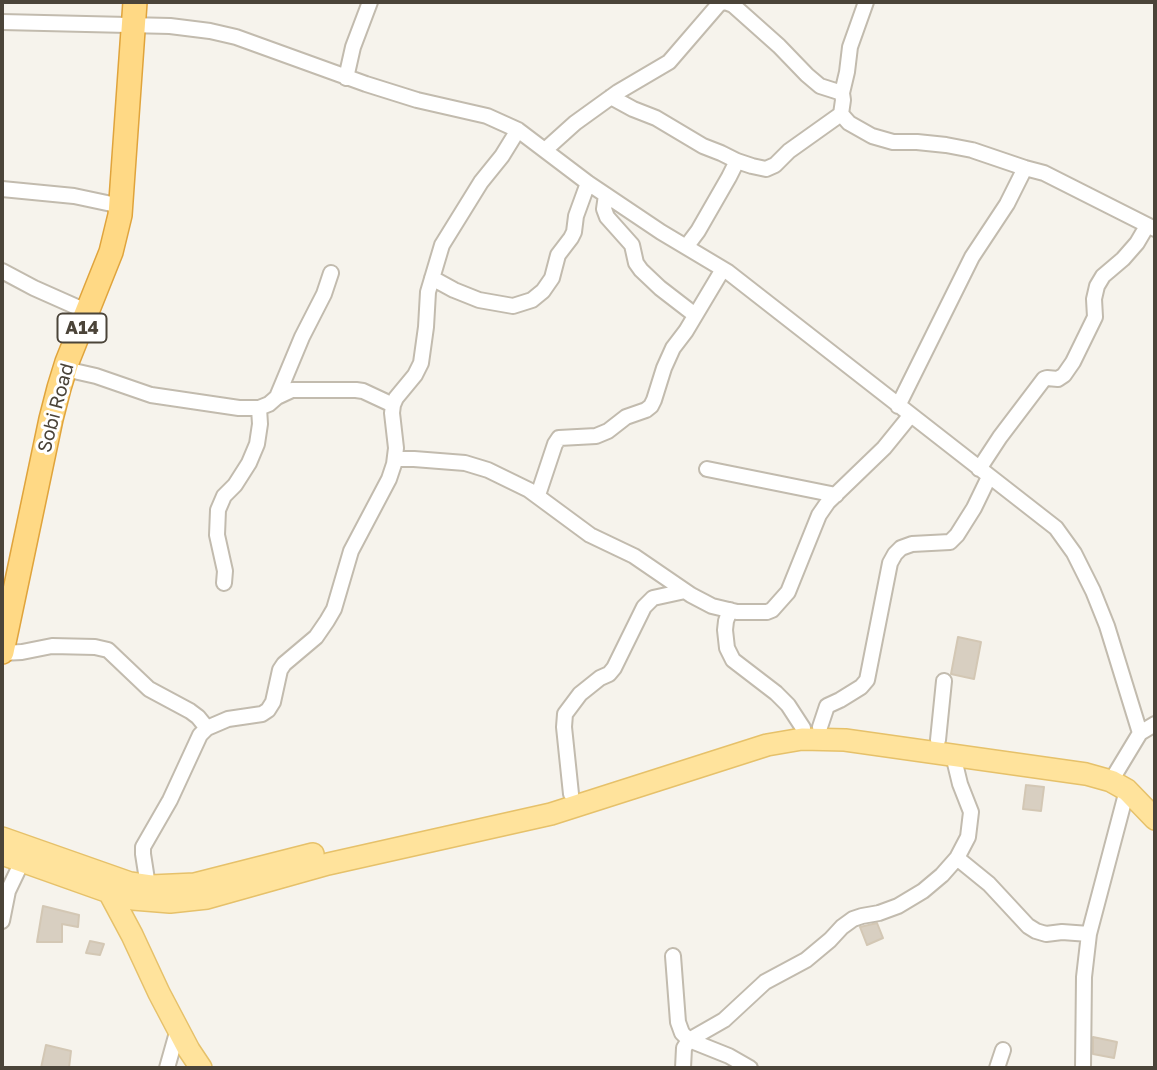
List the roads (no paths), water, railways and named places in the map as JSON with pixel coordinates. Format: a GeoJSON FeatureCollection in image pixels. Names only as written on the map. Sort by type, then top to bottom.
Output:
{"type":"FeatureCollection","features":[{"type":"Feature","properties":{"kind":"highway","name":"Sobi Road"},"geometry":{"type":"LineString","coordinates":[[2,652],[51,419],[65,369],[111,252],[121,206],[135,2]]}},
{"type":"Feature","properties":{"kind":"main road"},"geometry":{"type":"LineString","coordinates":[[137,889],[195,884],[377,839],[460,823],[571,794],[753,734],[784,729],[837,727],[1118,780],[1138,784],[1155,800]]}},
{"type":"Feature","properties":{"kind":"main road"},"geometry":{"type":"LineString","coordinates":[[2,854],[107,884],[137,889],[170,902],[207,898],[328,864],[551,814],[766,745],[802,739],[945,748]]}},
{"type":"Feature","properties":{"kind":"main road"},"geometry":{"type":"LineString","coordinates":[[1118,780],[1155,819]]}},
{"type":"Feature","properties":{"kind":"main road"},"geometry":{"type":"LineString","coordinates":[[2,838],[107,884],[159,993],[201,1068]]}},
{"type":"Feature","properties":{"kind":"main road"},"geometry":{"type":"LineString","coordinates":[[137,889],[167,989],[197,1045],[213,1068]]}},
{"type":"Feature","properties":{"kind":"street"},"geometry":{"type":"LineString","coordinates":[[346,78],[353,47],[370,2]]}},
{"type":"Feature","properties":{"kind":"street"},"geometry":{"type":"LineString","coordinates":[[545,150],[575,123],[611,97],[669,62],[719,4],[724,2],[733,5],[820,86],[842,93]]}},
{"type":"Feature","properties":{"kind":"street"},"geometry":{"type":"LineString","coordinates":[[611,97],[656,118],[704,146],[737,161],[766,169],[841,114],[850,47],[866,2]]}},
{"type":"Feature","properties":{"kind":"street"},"geometry":{"type":"LineString","coordinates":[[2,22],[170,26],[210,31],[236,37],[346,78],[417,100],[488,116],[518,130],[588,183],[723,269],[1056,528],[1074,553],[1093,591],[1107,626],[1140,733]]}},
{"type":"Feature","properties":{"kind":"street"},"geometry":{"type":"LineString","coordinates":[[730,610],[725,630],[727,648],[733,660],[776,693],[812,728],[827,706],[862,687],[867,680],[890,563],[895,554],[901,548],[912,544],[950,542],[957,536],[968,517],[984,473],[1038,386],[1047,378],[1055,379],[1064,375],[1073,362],[1095,317],[1094,299],[1103,275],[1122,259],[1151,227],[1044,173],[972,150],[917,142],[893,142],[872,136],[849,123],[841,114]]}},
{"type":"Feature","properties":{"kind":"street"},"geometry":{"type":"LineString","coordinates":[[137,889],[144,847],[170,800],[200,735],[228,719],[262,714],[268,710],[273,702],[280,670],[316,637],[334,609],[351,551],[389,479],[395,459],[393,405],[421,363],[428,292],[442,245],[481,182],[518,130]]}},
{"type":"Feature","properties":{"kind":"street"},"geometry":{"type":"LineString","coordinates":[[686,247],[698,231],[737,161]]}},
{"type":"Feature","properties":{"kind":"street"},"geometry":{"type":"LineString","coordinates":[[898,406],[972,257],[1007,204],[1025,168]]}},
{"type":"Feature","properties":{"kind":"street"},"geometry":{"type":"LineString","coordinates":[[432,278],[479,300],[513,306],[532,300],[552,278],[558,255],[574,232],[576,216],[588,183]]}},
{"type":"Feature","properties":{"kind":"street"},"geometry":{"type":"LineString","coordinates":[[2,189],[74,196],[121,206]]}},
{"type":"Feature","properties":{"kind":"street"},"geometry":{"type":"LineString","coordinates":[[606,195],[604,209],[607,217],[632,245],[636,263],[641,270],[695,315]]}},
{"type":"Feature","properties":{"kind":"street"},"geometry":{"type":"LineString","coordinates":[[538,495],[559,438],[596,436],[608,431],[626,417],[646,410],[654,400],[673,348],[723,269]]}},
{"type":"Feature","properties":{"kind":"street"},"geometry":{"type":"LineString","coordinates":[[2,271],[88,312]]}},
{"type":"Feature","properties":{"kind":"street"},"geometry":{"type":"LineString","coordinates":[[277,397],[331,274]]}},
{"type":"Feature","properties":{"kind":"street"},"geometry":{"type":"LineString","coordinates":[[65,369],[96,376],[151,396],[239,408],[259,408],[292,390],[363,391],[393,405]]}},
{"type":"Feature","properties":{"kind":"street"},"geometry":{"type":"LineString","coordinates":[[225,583],[217,535],[218,510],[224,496],[235,485],[249,463],[257,444],[259,408]]}},
{"type":"Feature","properties":{"kind":"street"},"geometry":{"type":"LineString","coordinates":[[395,459],[465,463],[488,470],[538,495],[590,535],[634,556],[712,606],[754,613],[767,612],[781,602],[788,592],[819,515],[910,416]]}},
{"type":"Feature","properties":{"kind":"street"},"geometry":{"type":"LineString","coordinates":[[708,469],[836,495]]}},
{"type":"Feature","properties":{"kind":"street"},"geometry":{"type":"LineString","coordinates":[[571,794],[565,714],[580,694],[614,668],[644,607],[653,598],[685,591]]}},
{"type":"Feature","properties":{"kind":"street"},"geometry":{"type":"LineString","coordinates":[[2,652],[22,652],[51,646],[108,650],[149,689],[190,711],[207,729]]}},
{"type":"Feature","properties":{"kind":"street"},"geometry":{"type":"LineString","coordinates":[[683,1068],[684,1048],[689,1040],[724,1020],[765,982],[806,960],[853,919],[879,913],[923,891],[957,858],[968,837],[971,812],[945,748],[944,681]]}},
{"type":"Feature","properties":{"kind":"street"},"geometry":{"type":"LineString","coordinates":[[1083,1068],[1084,977],[1089,934],[1118,780],[1140,733],[1155,724]]}},
{"type":"Feature","properties":{"kind":"street"},"geometry":{"type":"LineString","coordinates":[[957,858],[989,884],[1028,926],[1036,931],[1046,934],[1089,934]]}},
{"type":"Feature","properties":{"kind":"street"},"geometry":{"type":"LineString","coordinates":[[2,921],[8,891],[19,868],[25,862]]}},
{"type":"Feature","properties":{"kind":"street"},"geometry":{"type":"LineString","coordinates":[[673,956],[678,1022],[682,1033],[689,1040],[729,1056],[750,1068]]}},
{"type":"Feature","properties":{"kind":"street"},"geometry":{"type":"LineString","coordinates":[[167,1068],[178,1029]]}},
{"type":"Feature","properties":{"kind":"street"},"geometry":{"type":"LineString","coordinates":[[997,1068],[1003,1050]]}}]}
